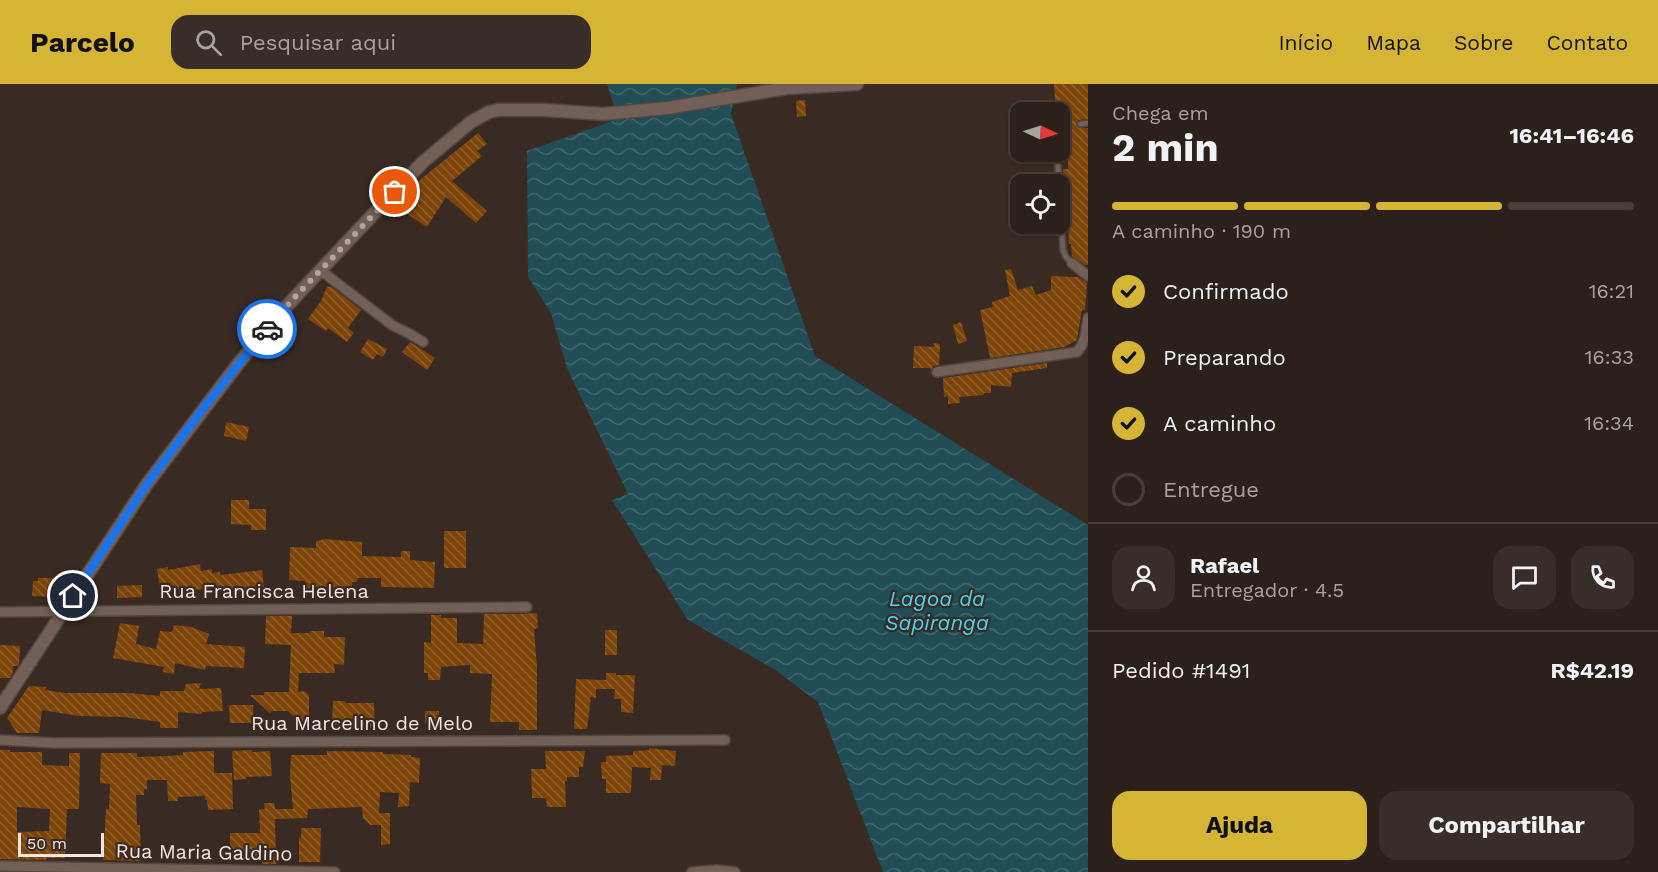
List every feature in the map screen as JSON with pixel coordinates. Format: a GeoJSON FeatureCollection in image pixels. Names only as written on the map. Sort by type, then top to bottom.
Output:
{"type":"FeatureCollection","features":[{"type":"Feature","properties":{"kind":"street"},"geometry":{"type":"LineString","coordinates":[[0,708],[147,484],[195,420],[276,319],[320,270],[423,162],[461,130],[492,111],[509,109],[603,114],[667,108],[787,88],[857,84]]}},
{"type":"Feature","properties":{"kind":"street"},"geometry":{"type":"LineString","coordinates":[[1072,263],[1088,276]]}},
{"type":"Feature","properties":{"kind":"street"},"geometry":{"type":"LineString","coordinates":[[320,270],[392,324],[423,342]]}},
{"type":"Feature","properties":{"kind":"street"},"geometry":{"type":"LineString","coordinates":[[938,372],[1077,352],[1085,339],[1088,318]]}},
{"type":"Feature","properties":{"kind":"street","name":"Rua Francisca Helena"},"geometry":{"type":"LineString","coordinates":[[0,612],[527,607]]}},
{"type":"Feature","properties":{"kind":"street","name":"Rua Marcelino de Melo"},"geometry":{"type":"LineString","coordinates":[[0,740],[67,742],[724,740]]}},
{"type":"Feature","properties":{"kind":"street","name":"Rua Maria Galdino"},"geometry":{"type":"LineString","coordinates":[[0,866],[335,872]]}},
{"type":"Feature","properties":{"kind":"street"},"geometry":{"type":"LineString","coordinates":[[692,872],[717,870],[735,872]]}},
{"type":"Feature","properties":{"kind":"lane"},"geometry":{"type":"LineString","coordinates":[[1080,124],[1088,123]]}},
{"type":"Feature","properties":{"kind":"lane"},"geometry":{"type":"LineString","coordinates":[[1058,162],[1063,250],[1072,263]]}},
{"type":"Feature","properties":{"kind":"water","name":"Lagoa da Sapiranga"},"geometry":{"type":"Polygon","coordinates":[[[607,84],[737,84],[731,114],[815,356],[1088,525],[1088,872],[883,872],[818,702],[774,669],[688,620],[612,500],[628,494],[567,368],[551,313],[528,277],[527,151],[618,119],[607,84]]]}},
{"type":"Feature","properties":{"kind":"building"},"geometry":{"type":"Polygon","coordinates":[[[1054,84],[1088,84],[1088,119],[1078,120],[1076,124],[1079,128],[1088,128],[1088,265],[1072,256],[1071,244],[1069,244],[1070,174],[1063,174],[1063,169],[1068,169],[1068,162],[1070,162],[1070,102],[1055,102],[1054,84]]]}},
{"type":"Feature","properties":{"kind":"building"},"geometry":{"type":"Polygon","coordinates":[[[805,100],[806,116],[797,117],[796,101],[805,100]]]}},
{"type":"Feature","properties":{"kind":"building"},"geometry":{"type":"Polygon","coordinates":[[[478,133],[487,144],[477,151],[482,156],[452,181],[487,211],[476,223],[446,197],[427,227],[404,212],[421,188],[416,183],[478,133]]]}},
{"type":"Feature","properties":{"kind":"building"},"geometry":{"type":"Polygon","coordinates":[[[1011,269],[1018,290],[1032,286],[1036,295],[1051,290],[1051,276],[1078,277],[1087,283],[1085,310],[1082,310],[1077,340],[1064,347],[990,358],[980,310],[993,307],[992,302],[1010,296],[1005,270],[1011,269]]]}},
{"type":"Feature","properties":{"kind":"building"},"geometry":{"type":"Polygon","coordinates":[[[327,286],[333,288],[361,310],[348,328],[354,333],[347,342],[328,328],[326,331],[308,319],[321,301],[327,286]]]}},
{"type":"Feature","properties":{"kind":"building"},"geometry":{"type":"Polygon","coordinates":[[[961,322],[967,341],[958,344],[953,325],[961,322]]]}},
{"type":"Feature","properties":{"kind":"building"},"geometry":{"type":"Polygon","coordinates":[[[368,339],[387,349],[383,357],[377,354],[373,360],[360,352],[368,339]]]}},
{"type":"Feature","properties":{"kind":"building"},"geometry":{"type":"Polygon","coordinates":[[[410,342],[435,358],[427,370],[402,352],[410,342]]]}},
{"type":"Feature","properties":{"kind":"building"},"geometry":{"type":"Polygon","coordinates":[[[934,343],[940,344],[939,365],[933,366],[931,371],[930,368],[913,368],[914,346],[934,347],[934,343]]]}},
{"type":"Feature","properties":{"kind":"building"},"geometry":{"type":"Polygon","coordinates":[[[1047,363],[1047,368],[1012,373],[1011,387],[991,385],[991,393],[959,397],[960,403],[948,404],[948,396],[944,397],[943,378],[1047,363]]]}},
{"type":"Feature","properties":{"kind":"building"},"geometry":{"type":"Polygon","coordinates":[[[226,422],[249,427],[246,441],[224,436],[226,422]]]}},
{"type":"Feature","properties":{"kind":"building"},"geometry":{"type":"Polygon","coordinates":[[[231,500],[249,500],[249,509],[266,509],[266,530],[251,530],[251,525],[231,524],[231,500]]]}},
{"type":"Feature","properties":{"kind":"building"},"geometry":{"type":"Polygon","coordinates":[[[444,531],[466,531],[466,568],[444,568],[444,531]]]}},
{"type":"Feature","properties":{"kind":"building"},"geometry":{"type":"Polygon","coordinates":[[[326,539],[362,542],[362,556],[401,557],[401,551],[410,551],[410,560],[435,562],[434,588],[381,587],[381,578],[358,578],[357,582],[352,582],[352,588],[324,587],[324,594],[305,592],[305,581],[289,580],[290,547],[316,548],[316,541],[326,539]]]}},
{"type":"Feature","properties":{"kind":"building"},"geometry":{"type":"Polygon","coordinates":[[[200,564],[201,571],[212,569],[212,573],[220,572],[220,575],[262,570],[264,588],[228,594],[227,588],[221,590],[220,587],[182,592],[182,589],[177,590],[176,588],[160,590],[157,569],[168,567],[168,570],[200,564]]]}},
{"type":"Feature","properties":{"kind":"building"},"geometry":{"type":"Polygon","coordinates":[[[38,578],[62,578],[61,591],[53,591],[53,597],[32,596],[33,581],[38,581],[38,578]]]}},
{"type":"Feature","properties":{"kind":"building"},"geometry":{"type":"Polygon","coordinates":[[[142,585],[142,597],[117,598],[117,586],[142,585]]]}},
{"type":"Feature","properties":{"kind":"building"},"geometry":{"type":"Polygon","coordinates":[[[537,613],[538,628],[534,629],[537,668],[537,730],[519,730],[519,722],[490,722],[492,674],[470,673],[470,665],[441,667],[440,680],[428,680],[428,673],[424,673],[424,642],[431,643],[431,615],[441,615],[441,618],[457,618],[457,643],[483,644],[484,614],[537,613]]]}},
{"type":"Feature","properties":{"kind":"building"},"geometry":{"type":"Polygon","coordinates":[[[266,616],[292,616],[291,633],[324,631],[324,637],[345,637],[344,665],[334,664],[335,673],[299,673],[298,692],[304,691],[309,695],[309,717],[302,724],[288,711],[270,713],[250,695],[264,695],[264,692],[289,692],[291,645],[265,644],[266,616]]]}},
{"type":"Feature","properties":{"kind":"building"},"geometry":{"type":"Polygon","coordinates":[[[120,623],[139,626],[136,644],[156,649],[160,631],[172,632],[174,625],[191,627],[209,634],[206,644],[245,647],[244,668],[206,666],[205,670],[175,663],[174,674],[163,672],[164,667],[113,658],[120,623]]]}},
{"type":"Feature","properties":{"kind":"building"},"geometry":{"type":"Polygon","coordinates":[[[605,630],[617,630],[617,655],[605,655],[605,630]]]}},
{"type":"Feature","properties":{"kind":"building"},"geometry":{"type":"Polygon","coordinates":[[[0,645],[20,646],[19,664],[13,666],[10,678],[0,678],[0,645]]]}},
{"type":"Feature","properties":{"kind":"building"},"geometry":{"type":"Polygon","coordinates":[[[606,673],[635,675],[633,713],[621,712],[621,699],[614,699],[615,689],[596,689],[596,698],[591,697],[587,729],[574,729],[576,679],[606,680],[606,673]]]}},
{"type":"Feature","properties":{"kind":"building"},"geometry":{"type":"Polygon","coordinates":[[[201,683],[199,689],[221,688],[223,711],[202,712],[202,714],[178,712],[178,728],[160,728],[160,722],[124,717],[79,716],[42,710],[39,733],[17,733],[7,718],[29,686],[46,687],[45,690],[66,693],[129,693],[160,696],[160,691],[184,691],[186,684],[201,683]]]}},
{"type":"Feature","properties":{"kind":"building"},"geometry":{"type":"Polygon","coordinates":[[[333,701],[374,703],[375,728],[349,728],[349,725],[332,725],[333,701]]]}},
{"type":"Feature","properties":{"kind":"building"},"geometry":{"type":"Polygon","coordinates":[[[229,705],[253,705],[254,723],[230,723],[229,705]]]}},
{"type":"Feature","properties":{"kind":"building"},"geometry":{"type":"Polygon","coordinates":[[[425,711],[439,711],[439,724],[425,724],[425,711]]]}},
{"type":"Feature","properties":{"kind":"building"},"geometry":{"type":"Polygon","coordinates":[[[649,748],[676,751],[675,766],[662,765],[661,780],[650,780],[651,768],[632,767],[631,793],[606,793],[606,779],[602,779],[601,762],[606,762],[606,756],[633,755],[633,751],[649,750],[649,748]]]}},
{"type":"Feature","properties":{"kind":"building"},"geometry":{"type":"Polygon","coordinates":[[[0,750],[42,752],[42,765],[69,766],[69,753],[80,753],[79,809],[67,809],[65,858],[0,859],[0,750]],[[17,807],[17,832],[49,831],[50,809],[17,807]]]}},
{"type":"Feature","properties":{"kind":"building"},"geometry":{"type":"Polygon","coordinates":[[[252,750],[252,752],[270,751],[272,776],[234,780],[232,751],[252,750]]]}},
{"type":"Feature","properties":{"kind":"building"},"geometry":{"type":"Polygon","coordinates":[[[214,751],[214,773],[232,773],[233,809],[208,810],[205,796],[178,797],[178,801],[168,801],[167,780],[147,780],[144,795],[136,795],[141,861],[103,860],[110,784],[100,783],[101,753],[137,753],[137,757],[214,751]]]}},
{"type":"Feature","properties":{"kind":"building"},"geometry":{"type":"Polygon","coordinates":[[[327,751],[383,752],[383,754],[411,755],[411,757],[420,758],[419,783],[410,782],[409,806],[398,807],[399,793],[380,792],[379,813],[390,813],[390,844],[381,845],[381,825],[370,825],[363,818],[362,807],[308,809],[307,818],[275,819],[276,864],[262,864],[262,861],[254,861],[254,853],[230,853],[230,833],[260,833],[259,809],[265,809],[264,803],[274,803],[275,809],[293,809],[291,755],[327,755],[327,751]]]}},
{"type":"Feature","properties":{"kind":"building"},"geometry":{"type":"Polygon","coordinates":[[[545,751],[585,751],[583,767],[579,767],[579,777],[567,777],[565,781],[566,807],[547,807],[546,798],[532,798],[531,769],[546,769],[545,751]]]}},
{"type":"Feature","properties":{"kind":"building"},"geometry":{"type":"Polygon","coordinates":[[[301,828],[321,828],[320,862],[299,862],[301,828]]]}},
{"type":"Feature","properties":{"kind":"way so far"},"geometry":{"type":"LineString","coordinates":[[267,329],[395,192]]}},
{"type":"Feature","properties":{"kind":"route"},"geometry":{"type":"LineString","coordinates":[[73,596],[147,484],[202,410],[267,329]]}}]}
